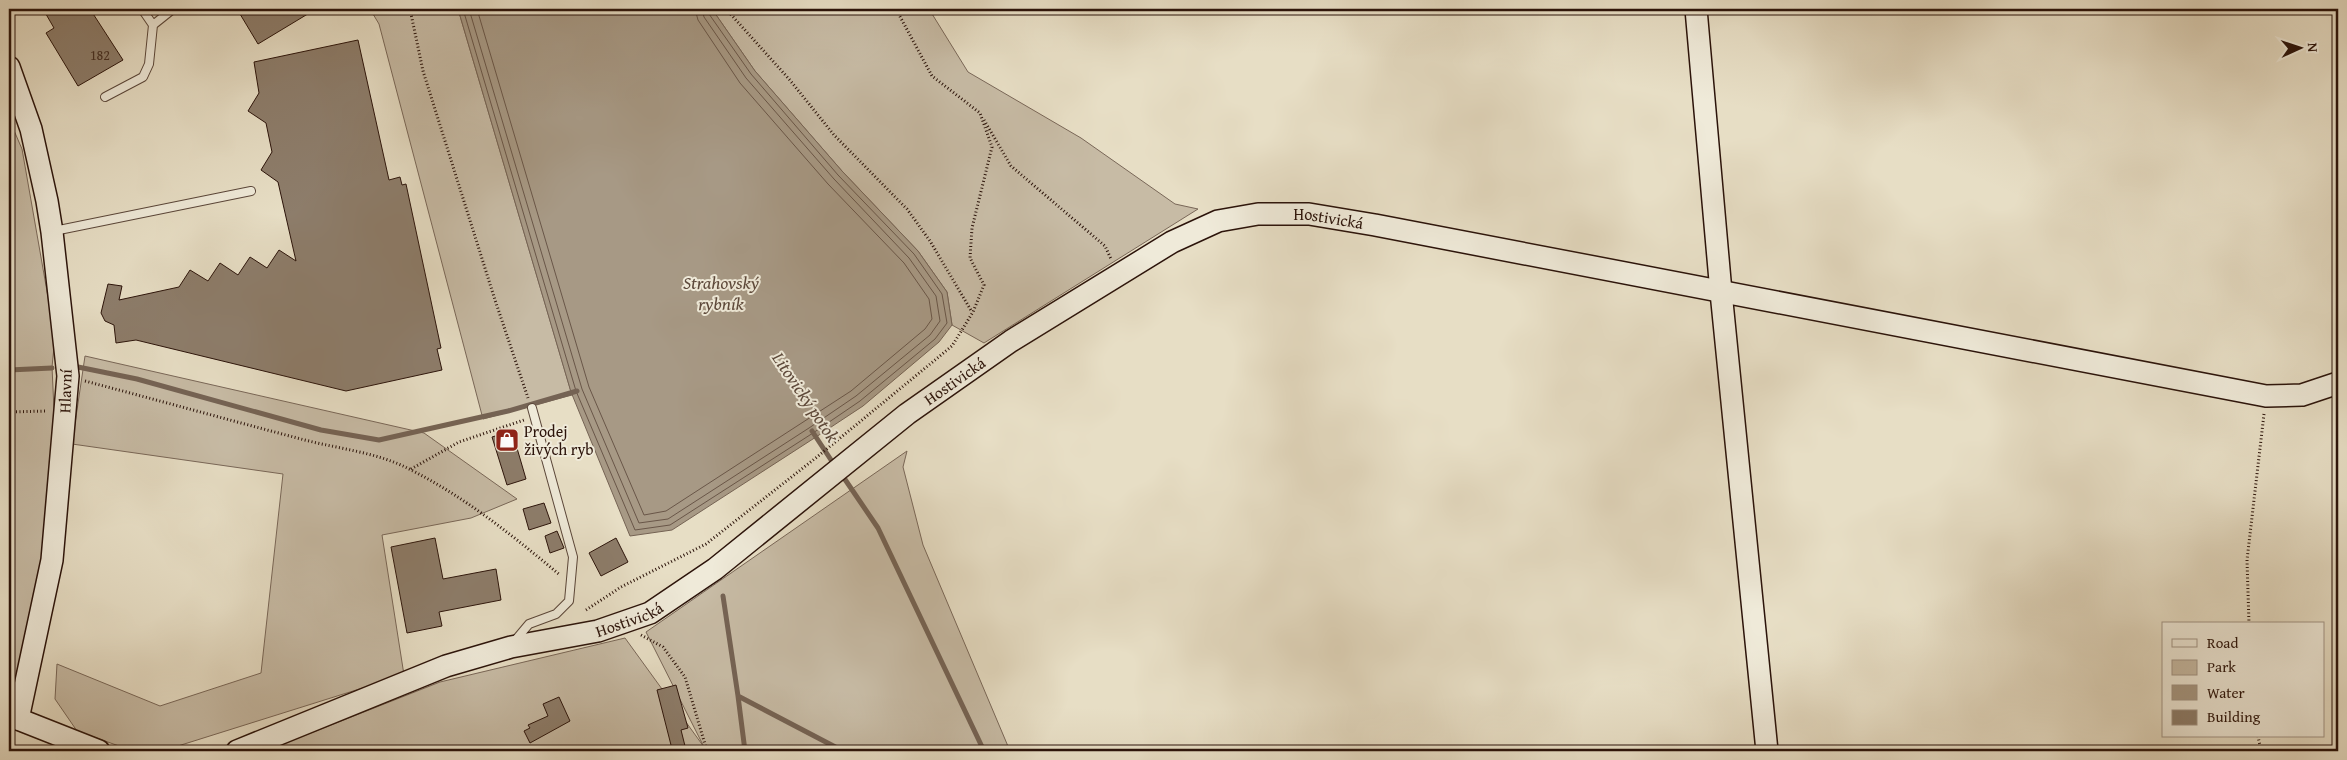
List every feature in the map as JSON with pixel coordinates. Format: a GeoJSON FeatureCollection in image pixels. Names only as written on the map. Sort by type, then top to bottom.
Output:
{"type":"FeatureCollection","features":[{"type":"Feature","properties":{"kind":"street"},"geometry":{"type":"LineString","coordinates":[[1696,9],[1721,292],[1767,751]]}},
{"type":"Feature","properties":{"kind":"street","name":"Hlavní"},"geometry":{"type":"LineString","coordinates":[[9,67],[31,130],[52,232],[68,376],[52,560],[13,723]]}},
{"type":"Feature","properties":{"kind":"street","name":"Hostivická"},"geometry":{"type":"LineString","coordinates":[[237,751],[446,666],[511,647],[598,631],[650,612],[715,569],[907,414],[1011,342],[1172,242],[1218,221],[1258,214],[1309,214],[2266,396],[2302,395],[2338,383]]}},
{"type":"Feature","properties":{"kind":"street"},"geometry":{"type":"LineString","coordinates":[[13,723],[99,751]]}},
{"type":"Feature","properties":{"kind":"lane"},"geometry":{"type":"LineString","coordinates":[[105,97],[143,77],[149,64],[153,25],[142,9]]}},
{"type":"Feature","properties":{"kind":"lane"},"geometry":{"type":"LineString","coordinates":[[153,25],[173,9]]}},
{"type":"Feature","properties":{"kind":"lane"},"geometry":{"type":"LineString","coordinates":[[52,232],[251,191]]}},
{"type":"Feature","properties":{"kind":"lane"},"geometry":{"type":"LineString","coordinates":[[511,647],[529,624],[556,614],[569,601],[573,557],[532,408]]}},
{"type":"Feature","properties":{"kind":"path"},"geometry":{"type":"LineString","coordinates":[[410,9],[423,71],[495,300],[529,399]]}},
{"type":"Feature","properties":{"kind":"path"},"geometry":{"type":"LineString","coordinates":[[726,9],[834,135],[907,209],[930,241],[973,312]]}},
{"type":"Feature","properties":{"kind":"path"},"geometry":{"type":"LineString","coordinates":[[896,9],[932,76],[980,113],[1011,166],[1105,246],[1118,276]]}},
{"type":"Feature","properties":{"kind":"path"},"geometry":{"type":"LineString","coordinates":[[586,610],[621,587],[706,544],[817,457],[952,346],[973,312],[984,285],[970,258],[972,228],[992,147],[980,113]]}},
{"type":"Feature","properties":{"kind":"path"},"geometry":{"type":"LineString","coordinates":[[68,376],[303,440],[387,460],[411,469],[460,499],[504,530],[570,584],[598,631]]}},
{"type":"Feature","properties":{"kind":"path"},"geometry":{"type":"LineString","coordinates":[[2249,622],[2248,560],[2266,396]]}},
{"type":"Feature","properties":{"kind":"path"},"geometry":{"type":"LineString","coordinates":[[9,412],[65,411]]}},
{"type":"Feature","properties":{"kind":"path"},"geometry":{"type":"LineString","coordinates":[[411,469],[459,442],[534,417]]}},
{"type":"Feature","properties":{"kind":"path"},"geometry":{"type":"LineString","coordinates":[[620,623],[663,647],[685,677],[707,751]]}},
{"type":"Feature","properties":{"kind":"path"},"geometry":{"type":"LineString","coordinates":[[2258,738],[2261,751]]}},
{"type":"Feature","properties":{"kind":"green space"},"geometry":{"type":"Polygon","coordinates":[[[370,9],[458,9],[572,395],[483,419],[379,24],[370,9]]]}},
{"type":"Feature","properties":{"kind":"green space"},"geometry":{"type":"Polygon","coordinates":[[[712,9],[929,9],[968,72],[1081,138],[1175,204],[1198,209],[984,343],[952,325],[947,292],[918,251],[842,171],[755,71],[712,9]]]}},
{"type":"Feature","properties":{"kind":"green space"},"geometry":{"type":"Polygon","coordinates":[[[9,119],[22,149],[55,337],[52,367],[54,410],[43,561],[9,717],[9,119]]]}},
{"type":"Feature","properties":{"kind":"green space"},"geometry":{"type":"Polygon","coordinates":[[[85,356],[424,433],[517,499],[471,518],[382,535],[404,675],[162,751],[133,751],[77,731],[55,699],[57,664],[160,706],[261,673],[283,474],[72,444],[85,356]]]}},
{"type":"Feature","properties":{"kind":"green space"},"geometry":{"type":"Polygon","coordinates":[[[907,451],[903,467],[923,545],[1010,751],[265,751],[440,682],[625,638],[704,747],[646,632],[907,451]]]}},
{"type":"Feature","properties":{"kind":"water","name":"Strahovský rybník"},"geometry":{"type":"Polygon","coordinates":[[[458,9],[712,9],[755,71],[842,171],[918,251],[947,292],[952,325],[939,342],[863,406],[816,437],[672,530],[630,536],[571,392],[458,9]]]}},
{"type":"Feature","properties":{"kind":"building"},"geometry":{"type":"Polygon","coordinates":[[[43,9],[90,9],[123,60],[78,86],[46,33],[54,28],[43,9]]]}},
{"type":"Feature","properties":{"kind":"building"},"geometry":{"type":"Polygon","coordinates":[[[237,9],[316,9],[258,44],[237,9]]]}},
{"type":"Feature","properties":{"kind":"building"},"geometry":{"type":"Polygon","coordinates":[[[358,40],[389,180],[400,177],[402,185],[406,184],[441,348],[437,349],[442,370],[346,391],[136,340],[116,343],[114,325],[105,321],[101,313],[108,284],[122,286],[119,300],[179,287],[190,270],[208,281],[220,263],[238,275],[250,257],[267,268],[279,250],[296,261],[278,182],[261,170],[272,152],[266,123],[248,111],[259,93],[254,62],[358,40]]]}},
{"type":"Feature","properties":{"kind":"building"},"geometry":{"type":"Polygon","coordinates":[[[512,431],[526,479],[507,485],[492,437],[512,431]]]}},
{"type":"Feature","properties":{"kind":"building"},"geometry":{"type":"Polygon","coordinates":[[[544,503],[551,523],[529,530],[523,509],[544,503]]]}},
{"type":"Feature","properties":{"kind":"building"},"geometry":{"type":"Polygon","coordinates":[[[557,531],[564,548],[550,553],[545,536],[557,531]]]}},
{"type":"Feature","properties":{"kind":"building"},"geometry":{"type":"Polygon","coordinates":[[[435,538],[443,579],[496,569],[501,600],[439,612],[442,626],[407,633],[391,547],[435,538]]]}},
{"type":"Feature","properties":{"kind":"building"},"geometry":{"type":"Polygon","coordinates":[[[616,538],[628,562],[601,576],[589,553],[616,538]]]}},
{"type":"Feature","properties":{"kind":"building"},"geometry":{"type":"Polygon","coordinates":[[[676,685],[688,728],[681,730],[685,746],[672,749],[657,690],[676,685]]]}},
{"type":"Feature","properties":{"kind":"building"},"geometry":{"type":"Polygon","coordinates":[[[559,697],[570,721],[530,743],[524,731],[530,728],[528,725],[548,716],[543,704],[559,697]]]}},
{"type":"Feature","properties":{"kind":"waterway"},"geometry":{"type":"LineString","coordinates":[[78,367],[137,379],[321,430],[379,440],[508,411],[577,391]]}},
{"type":"Feature","properties":{"kind":"waterway"},"geometry":{"type":"LineString","coordinates":[[9,370],[52,368]]}},
{"type":"Feature","properties":{"kind":"waterway","name":"Litovický potok"},"geometry":{"type":"LineString","coordinates":[[812,431],[835,466]]}},
{"type":"Feature","properties":{"kind":"waterway","name":"Litovický potok"},"geometry":{"type":"LineString","coordinates":[[842,475],[878,528],[984,751]]}},
{"type":"Feature","properties":{"kind":"waterway"},"geometry":{"type":"LineString","coordinates":[[723,596],[738,696],[843,751]]}},
{"type":"Feature","properties":{"kind":"waterway"},"geometry":{"type":"LineString","coordinates":[[738,696],[745,751]]}},
{"type":"Feature","properties":{"kind":"place","name":"Prodej živých ryb"},"geometry":{"type":"Point","coordinates":[507,440]}}]}
